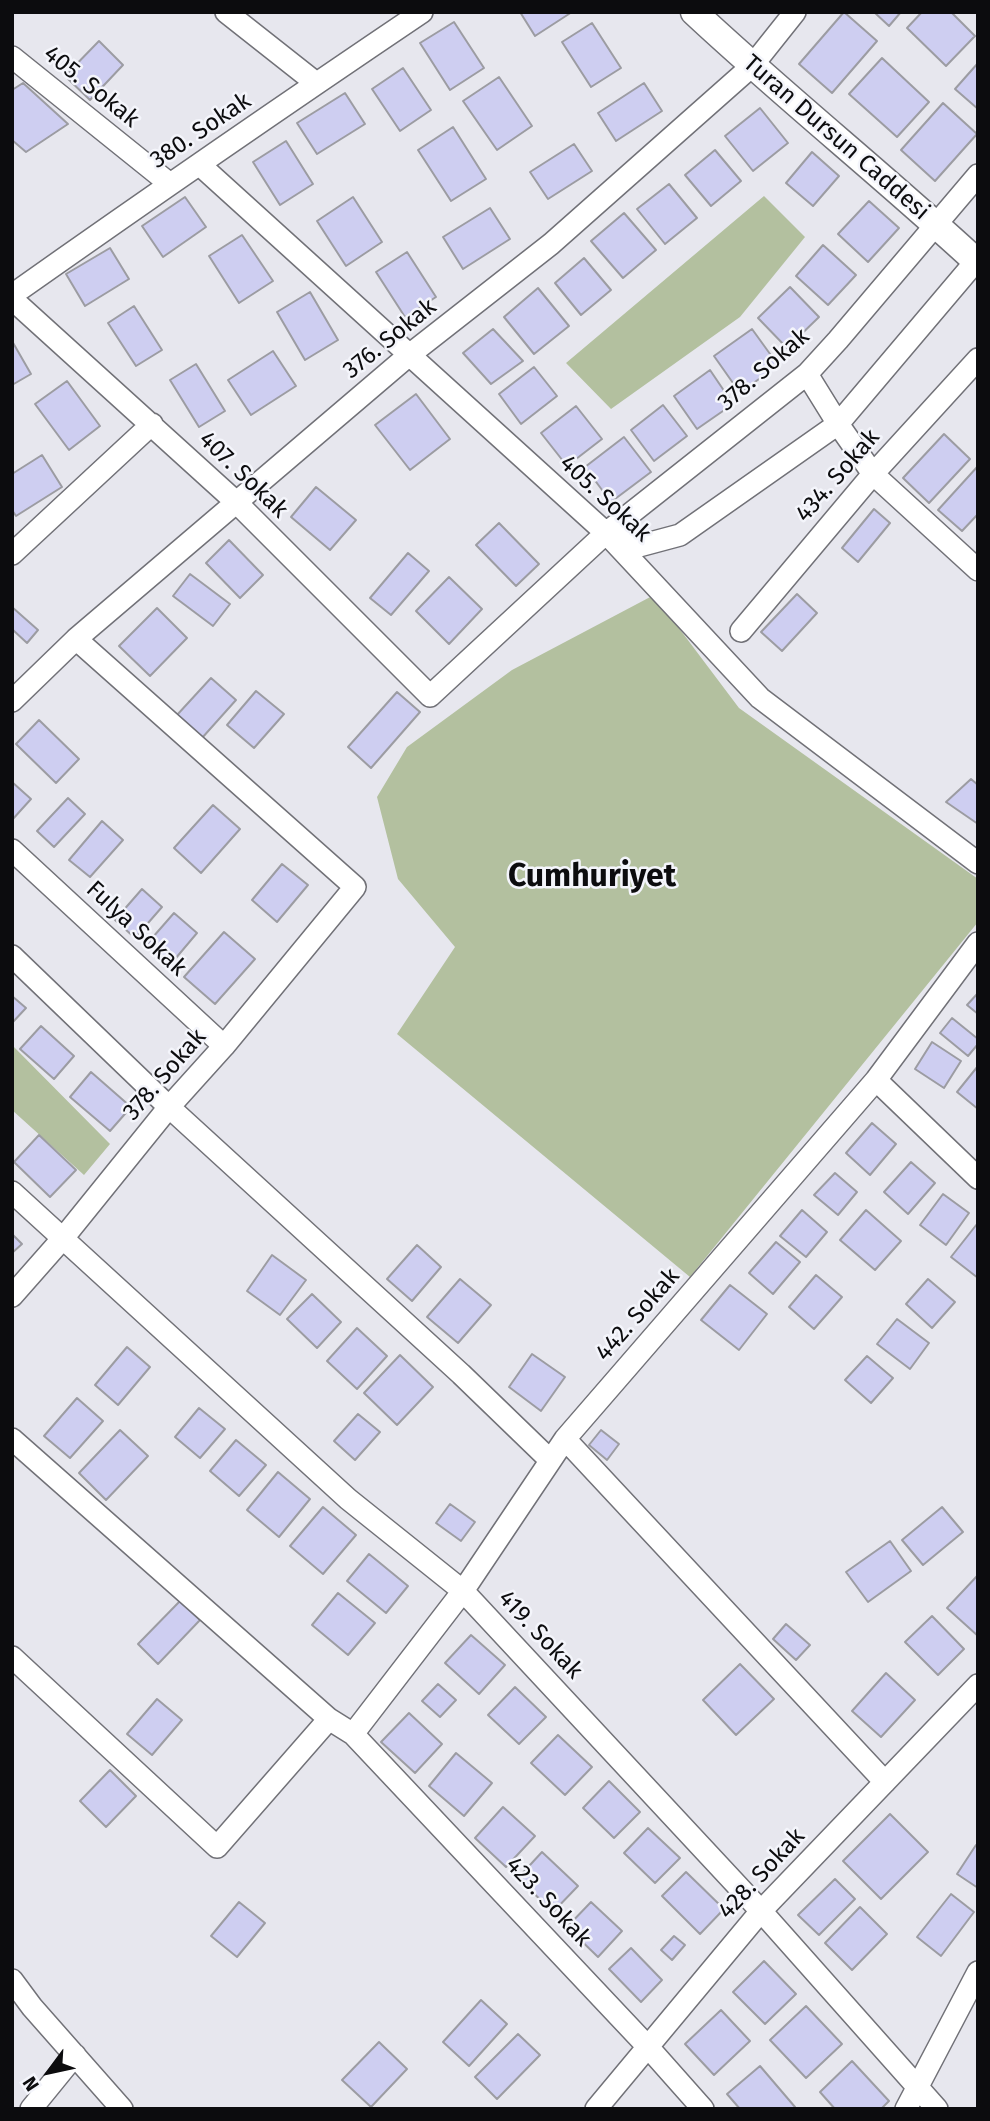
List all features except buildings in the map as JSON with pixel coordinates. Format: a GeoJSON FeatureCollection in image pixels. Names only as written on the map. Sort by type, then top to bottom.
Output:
{"type":"FeatureCollection","features":[{"type":"Feature","properties":{"kind":"street"},"geometry":{"type":"LineString","coordinates":[[226,12],[316,83]]}},
{"type":"Feature","properties":{"kind":"street","name":"Turan Dursun Caddesi"},"geometry":{"type":"LineString","coordinates":[[694,12],[977,262]]}},
{"type":"Feature","properties":{"kind":"street","name":"376. Sokak"},"geometry":{"type":"LineString","coordinates":[[12,701],[76,639],[408,356],[551,244],[752,66],[795,12]]}},
{"type":"Feature","properties":{"kind":"street","name":"380. Sokak"},"geometry":{"type":"LineString","coordinates":[[12,297],[170,184],[420,13]]}},
{"type":"Feature","properties":{"kind":"street","name":"405. Sokak"},"geometry":{"type":"LineString","coordinates":[[12,57],[170,184]]}},
{"type":"Feature","properties":{"kind":"street","name":"405. Sokak"},"geometry":{"type":"LineString","coordinates":[[200,165],[606,533],[760,698],[978,863]]}},
{"type":"Feature","properties":{"kind":"street","name":"378. Sokak"},"geometry":{"type":"LineString","coordinates":[[430,696],[606,533],[807,373],[978,175]]}},
{"type":"Feature","properties":{"kind":"street"},"geometry":{"type":"LineString","coordinates":[[606,533],[639,546],[680,535],[838,424],[977,262]]}},
{"type":"Feature","properties":{"kind":"street","name":"407. Sokak"},"geometry":{"type":"LineString","coordinates":[[12,297],[236,502],[430,696]]}},
{"type":"Feature","properties":{"kind":"street","name":"434. Sokak"},"geometry":{"type":"LineString","coordinates":[[741,631],[873,474],[978,359]]}},
{"type":"Feature","properties":{"kind":"street"},"geometry":{"type":"LineString","coordinates":[[807,373],[873,474],[978,570]]}},
{"type":"Feature","properties":{"kind":"street"},"geometry":{"type":"LineString","coordinates":[[12,554],[152,424]]}},
{"type":"Feature","properties":{"kind":"street","name":"378. Sokak"},"geometry":{"type":"LineString","coordinates":[[12,1296],[355,887],[76,639]]}},
{"type":"Feature","properties":{"kind":"street","name":"Fulya Sokak"},"geometry":{"type":"LineString","coordinates":[[12,850],[224,1046]]}},
{"type":"Feature","properties":{"kind":"street","name":"442. Sokak"},"geometry":{"type":"LineString","coordinates":[[353,1734],[463,1591],[565,1439],[876,1080],[978,943]]}},
{"type":"Feature","properties":{"kind":"street"},"geometry":{"type":"LineString","coordinates":[[12,956],[169,1107],[461,1374],[550,1460]]}},
{"type":"Feature","properties":{"kind":"street"},"geometry":{"type":"LineString","coordinates":[[876,1080],[978,1178]]}},
{"type":"Feature","properties":{"kind":"street","name":"419. Sokak"},"geometry":{"type":"LineString","coordinates":[[12,1192],[348,1499],[463,1591],[761,1911],[937,2109]]}},
{"type":"Feature","properties":{"kind":"street","name":"423. Sokak"},"geometry":{"type":"LineString","coordinates":[[12,1439],[329,1719],[353,1734],[703,2109]]}},
{"type":"Feature","properties":{"kind":"street"},"geometry":{"type":"LineString","coordinates":[[565,1439],[885,1783]]}},
{"type":"Feature","properties":{"kind":"street"},"geometry":{"type":"LineString","coordinates":[[12,1657],[217,1847],[329,1719]]}},
{"type":"Feature","properties":{"kind":"street","name":"428. Sokak"},"geometry":{"type":"LineString","coordinates":[[596,2109],[761,1911],[978,1685]]}},
{"type":"Feature","properties":{"kind":"street"},"geometry":{"type":"LineString","coordinates":[[906,2109],[978,1972]]}},
{"type":"Feature","properties":{"kind":"street"},"geometry":{"type":"LineString","coordinates":[[12,1980],[32,2007],[122,2109]]}},
{"type":"Feature","properties":{"kind":"street"},"geometry":{"type":"LineString","coordinates":[[31,2109],[75,2055]]}},
{"type":"Feature","properties":{"kind":"green space"},"geometry":{"type":"Polygon","coordinates":[[[764,196],[805,237],[740,317],[611,409],[566,363],[764,196]]]}},
{"type":"Feature","properties":{"kind":"green space"},"geometry":{"type":"Polygon","coordinates":[[[654,595],[739,708],[978,879],[978,922],[690,1277],[397,1034],[455,947],[398,879],[377,797],[407,747],[512,670],[654,595]]]}},
{"type":"Feature","properties":{"kind":"green space"},"geometry":{"type":"Polygon","coordinates":[[[12,1045],[110,1144],[84,1175],[12,1110],[12,1045]]]}},
{"type":"Feature","properties":{"kind":"district","name":"Cumhuriyet"},"geometry":{"type":"Point","coordinates":[592,877]}}]}
